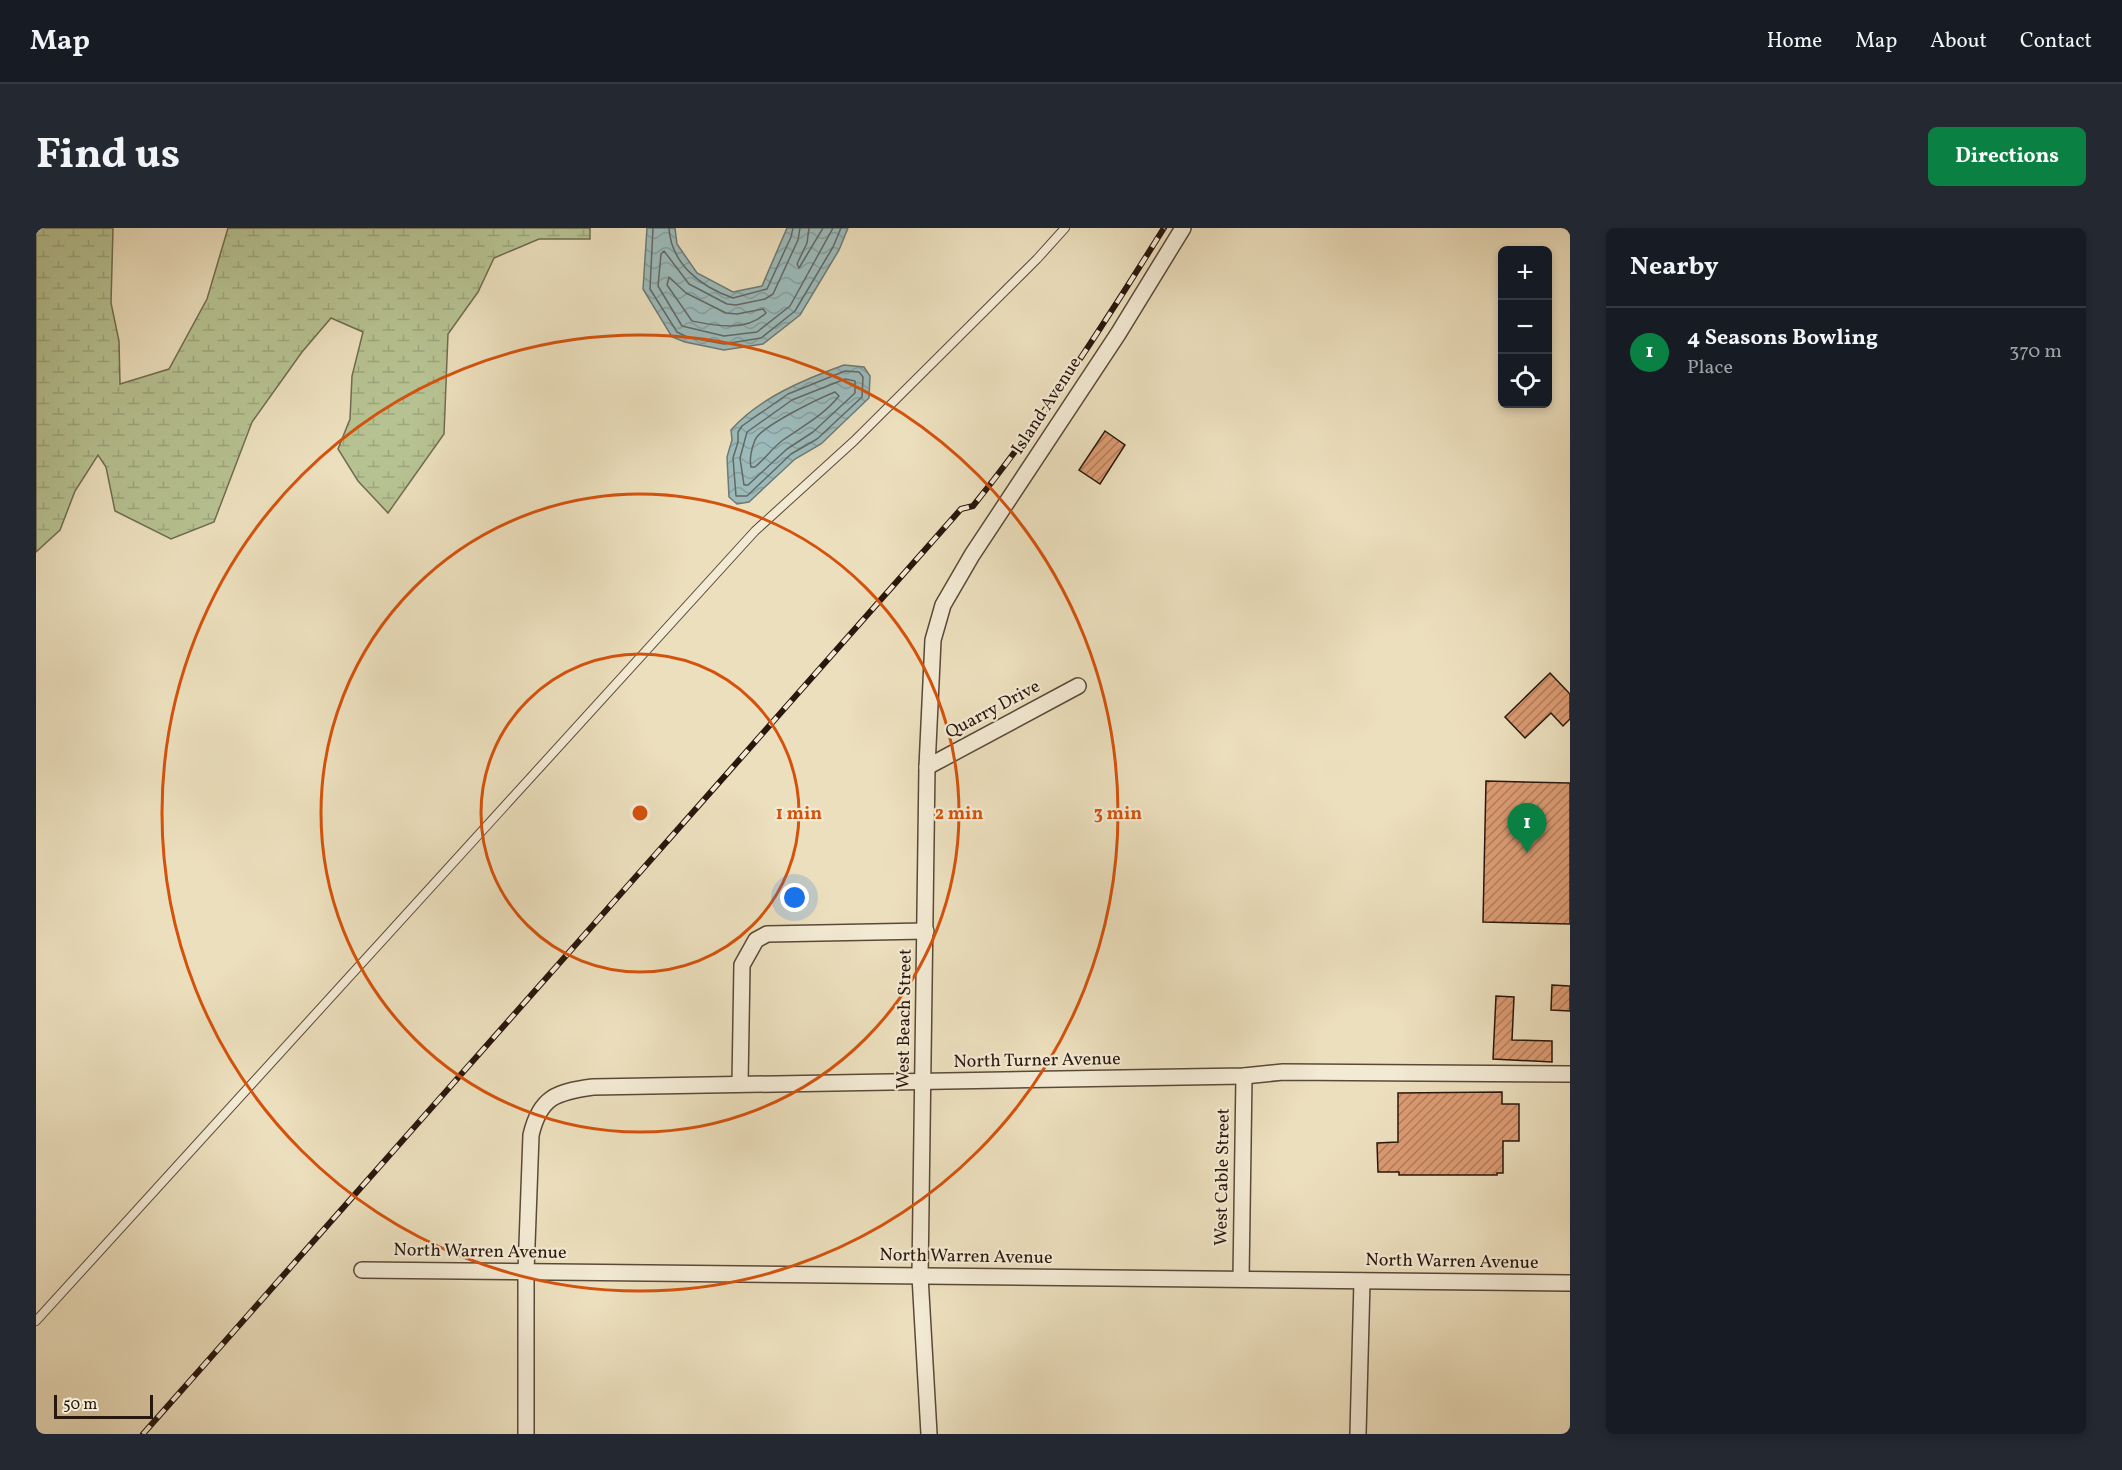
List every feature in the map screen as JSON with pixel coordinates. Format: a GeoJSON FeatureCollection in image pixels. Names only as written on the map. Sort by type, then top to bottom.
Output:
{"type":"FeatureCollection","features":[{"type":"Feature","properties":{"kind":"street","name":"Island Avenue"},"geometry":{"type":"LineString","coordinates":[[943,605],[1183,228]]}},
{"type":"Feature","properties":{"kind":"street","name":"West Beach Street"},"geometry":{"type":"LineString","coordinates":[[929,1434],[920,1276],[927,767],[930,666],[933,640],[943,605]]}},
{"type":"Feature","properties":{"kind":"street","name":"Quarry Drive"},"geometry":{"type":"LineString","coordinates":[[927,767],[1078,686]]}},
{"type":"Feature","properties":{"kind":"street"},"geometry":{"type":"LineString","coordinates":[[740,1084],[742,964],[756,940],[767,934],[926,931]]}},
{"type":"Feature","properties":{"kind":"street","name":"North Turner Avenue"},"geometry":{"type":"LineString","coordinates":[[526,1434],[526,1272],[531,1135],[535,1117],[544,1104],[556,1095],[570,1090],[593,1087],[1244,1076],[1282,1072],[1570,1074]]}},
{"type":"Feature","properties":{"kind":"street","name":"West Cable Street"},"geometry":{"type":"LineString","coordinates":[[1240,1279],[1244,1076]]}},
{"type":"Feature","properties":{"kind":"street","name":"North Warren Avenue"},"geometry":{"type":"LineString","coordinates":[[362,1270],[1570,1283]]}},
{"type":"Feature","properties":{"kind":"street"},"geometry":{"type":"LineString","coordinates":[[1358,1434],[1362,1281]]}},
{"type":"Feature","properties":{"kind":"lane"},"geometry":{"type":"LineString","coordinates":[[36,1321],[755,531],[854,441],[1065,228]]}},
{"type":"Feature","properties":{"kind":"green space"},"geometry":{"type":"Polygon","coordinates":[[[36,228],[113,228],[111,303],[119,341],[120,384],[169,369],[207,299],[228,228],[590,228],[590,239],[539,239],[494,258],[478,292],[448,334],[444,434],[388,513],[358,481],[338,449],[350,419],[352,376],[363,332],[331,318],[302,352],[252,422],[214,522],[171,539],[115,511],[106,467],[98,455],[75,491],[60,530],[36,552],[36,228]]]}},
{"type":"Feature","properties":{"kind":"water"},"geometry":{"type":"Polygon","coordinates":[[[647,228],[675,228],[677,244],[697,273],[733,292],[762,286],[787,228],[848,228],[839,250],[800,315],[763,344],[724,350],[672,337],[643,289],[647,228]]]}},
{"type":"Feature","properties":{"kind":"water"},"geometry":{"type":"Polygon","coordinates":[[[844,365],[864,367],[870,376],[869,398],[821,444],[795,459],[749,502],[737,504],[729,497],[727,457],[732,440],[731,430],[755,408],[769,399],[798,383],[844,365]]]}},
{"type":"Feature","properties":{"kind":"building"},"geometry":{"type":"Polygon","coordinates":[[[1105,431],[1125,445],[1100,484],[1079,470],[1105,431]]]}},
{"type":"Feature","properties":{"kind":"building"},"geometry":{"type":"Polygon","coordinates":[[[1550,673],[1570,694],[1570,719],[1563,726],[1551,713],[1525,738],[1505,717],[1550,673]]]}},
{"type":"Feature","properties":{"kind":"building"},"geometry":{"type":"Polygon","coordinates":[[[1486,781],[1570,783],[1570,924],[1483,922],[1486,781]]]}},
{"type":"Feature","properties":{"kind":"building"},"geometry":{"type":"Polygon","coordinates":[[[1552,985],[1570,986],[1570,1011],[1551,1010],[1552,985]]]}},
{"type":"Feature","properties":{"kind":"building"},"geometry":{"type":"Polygon","coordinates":[[[1496,996],[1514,997],[1512,1040],[1552,1041],[1552,1062],[1493,1059],[1496,996]]]}},
{"type":"Feature","properties":{"kind":"building"},"geometry":{"type":"Polygon","coordinates":[[[1502,1092],[1502,1104],[1519,1104],[1519,1141],[1503,1141],[1503,1173],[1497,1173],[1497,1175],[1399,1175],[1399,1172],[1378,1172],[1377,1143],[1398,1142],[1398,1093],[1502,1092]]]}},
{"type":"Feature","properties":{"kind":"railway"},"geometry":{"type":"LineString","coordinates":[[143,1434],[961,509],[973,506],[1049,405],[1164,228]]}},
{"type":"Feature","properties":{"kind":"place","name":"4 Seasons Bowling"},"geometry":{"type":"Point","coordinates":[1527,853]}}]}
